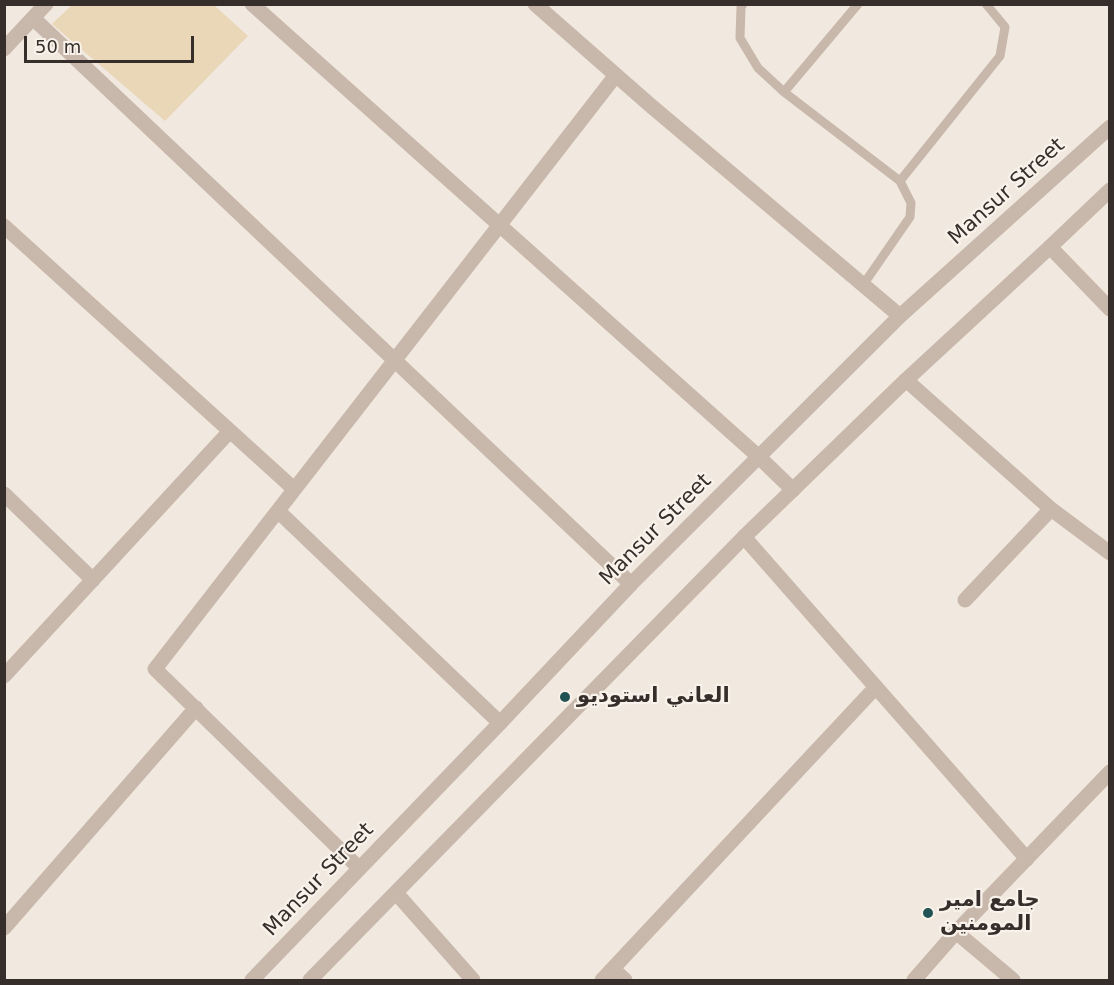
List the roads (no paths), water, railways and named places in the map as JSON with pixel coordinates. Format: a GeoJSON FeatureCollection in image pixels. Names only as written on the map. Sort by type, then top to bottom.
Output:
{"type":"FeatureCollection","features":[{"type":"Feature","properties":{"kind":"street"},"geometry":{"type":"LineString","coordinates":[[4,49],[46,4]]}},
{"type":"Feature","properties":{"kind":"street"},"geometry":{"type":"LineString","coordinates":[[252,4],[759,457],[793,490]]}},
{"type":"Feature","properties":{"kind":"street"},"geometry":{"type":"LineString","coordinates":[[535,4],[900,316]]}},
{"type":"Feature","properties":{"kind":"street"},"geometry":{"type":"LineString","coordinates":[[33,18],[631,584]]}},
{"type":"Feature","properties":{"kind":"street"},"geometry":{"type":"LineString","coordinates":[[359,868],[155,669],[616,75]]}},
{"type":"Feature","properties":{"kind":"street","name":"Mansur Street"},"geometry":{"type":"LineString","coordinates":[[252,981],[631,584],[900,316],[1110,128]]}},
{"type":"Feature","properties":{"kind":"street"},"geometry":{"type":"LineString","coordinates":[[310,981],[744,537],[906,380],[1110,190]]}},
{"type":"Feature","properties":{"kind":"street"},"geometry":{"type":"LineString","coordinates":[[4,226],[294,489]]}},
{"type":"Feature","properties":{"kind":"street"},"geometry":{"type":"LineString","coordinates":[[1050,247],[1110,309]]}},
{"type":"Feature","properties":{"kind":"street"},"geometry":{"type":"LineString","coordinates":[[906,380],[1052,509],[1110,553]]}},
{"type":"Feature","properties":{"kind":"street"},"geometry":{"type":"LineString","coordinates":[[4,676],[230,431]]}},
{"type":"Feature","properties":{"kind":"street"},"geometry":{"type":"LineString","coordinates":[[4,494],[93,580]]}},
{"type":"Feature","properties":{"kind":"street"},"geometry":{"type":"LineString","coordinates":[[965,600],[1052,509]]}},
{"type":"Feature","properties":{"kind":"street"},"geometry":{"type":"LineString","coordinates":[[278,511],[500,723]]}},
{"type":"Feature","properties":{"kind":"street"},"geometry":{"type":"LineString","coordinates":[[744,537],[1027,859]]}},
{"type":"Feature","properties":{"kind":"street"},"geometry":{"type":"LineString","coordinates":[[602,981],[875,688]]}},
{"type":"Feature","properties":{"kind":"street"},"geometry":{"type":"LineString","coordinates":[[4,928],[196,708]]}},
{"type":"Feature","properties":{"kind":"street"},"geometry":{"type":"LineString","coordinates":[[914,981],[956,932],[1110,772]]}},
{"type":"Feature","properties":{"kind":"street"},"geometry":{"type":"LineString","coordinates":[[397,894],[473,981]]}},
{"type":"Feature","properties":{"kind":"street"},"geometry":{"type":"LineString","coordinates":[[956,932],[1013,981]]}},
{"type":"Feature","properties":{"kind":"street"},"geometry":{"type":"LineString","coordinates":[[613,969],[625,981]]}},
{"type":"Feature","properties":{"kind":"lane"},"geometry":{"type":"LineString","coordinates":[[743,4],[740,38],[758,68],[784,92],[900,181],[911,203],[910,217],[863,285]]}},
{"type":"Feature","properties":{"kind":"lane"},"geometry":{"type":"LineString","coordinates":[[784,92],[858,4]]}},
{"type":"Feature","properties":{"kind":"lane"},"geometry":{"type":"LineString","coordinates":[[900,181],[1000,56],[1005,27],[986,4]]}},
{"type":"Feature","properties":{"kind":"place","name":"العاني استوديو"},"geometry":{"type":"Point","coordinates":[565,697]}},
{"type":"Feature","properties":{"kind":"place","name":"جامع امير المومنين"},"geometry":{"type":"Point","coordinates":[928,913]}}]}
